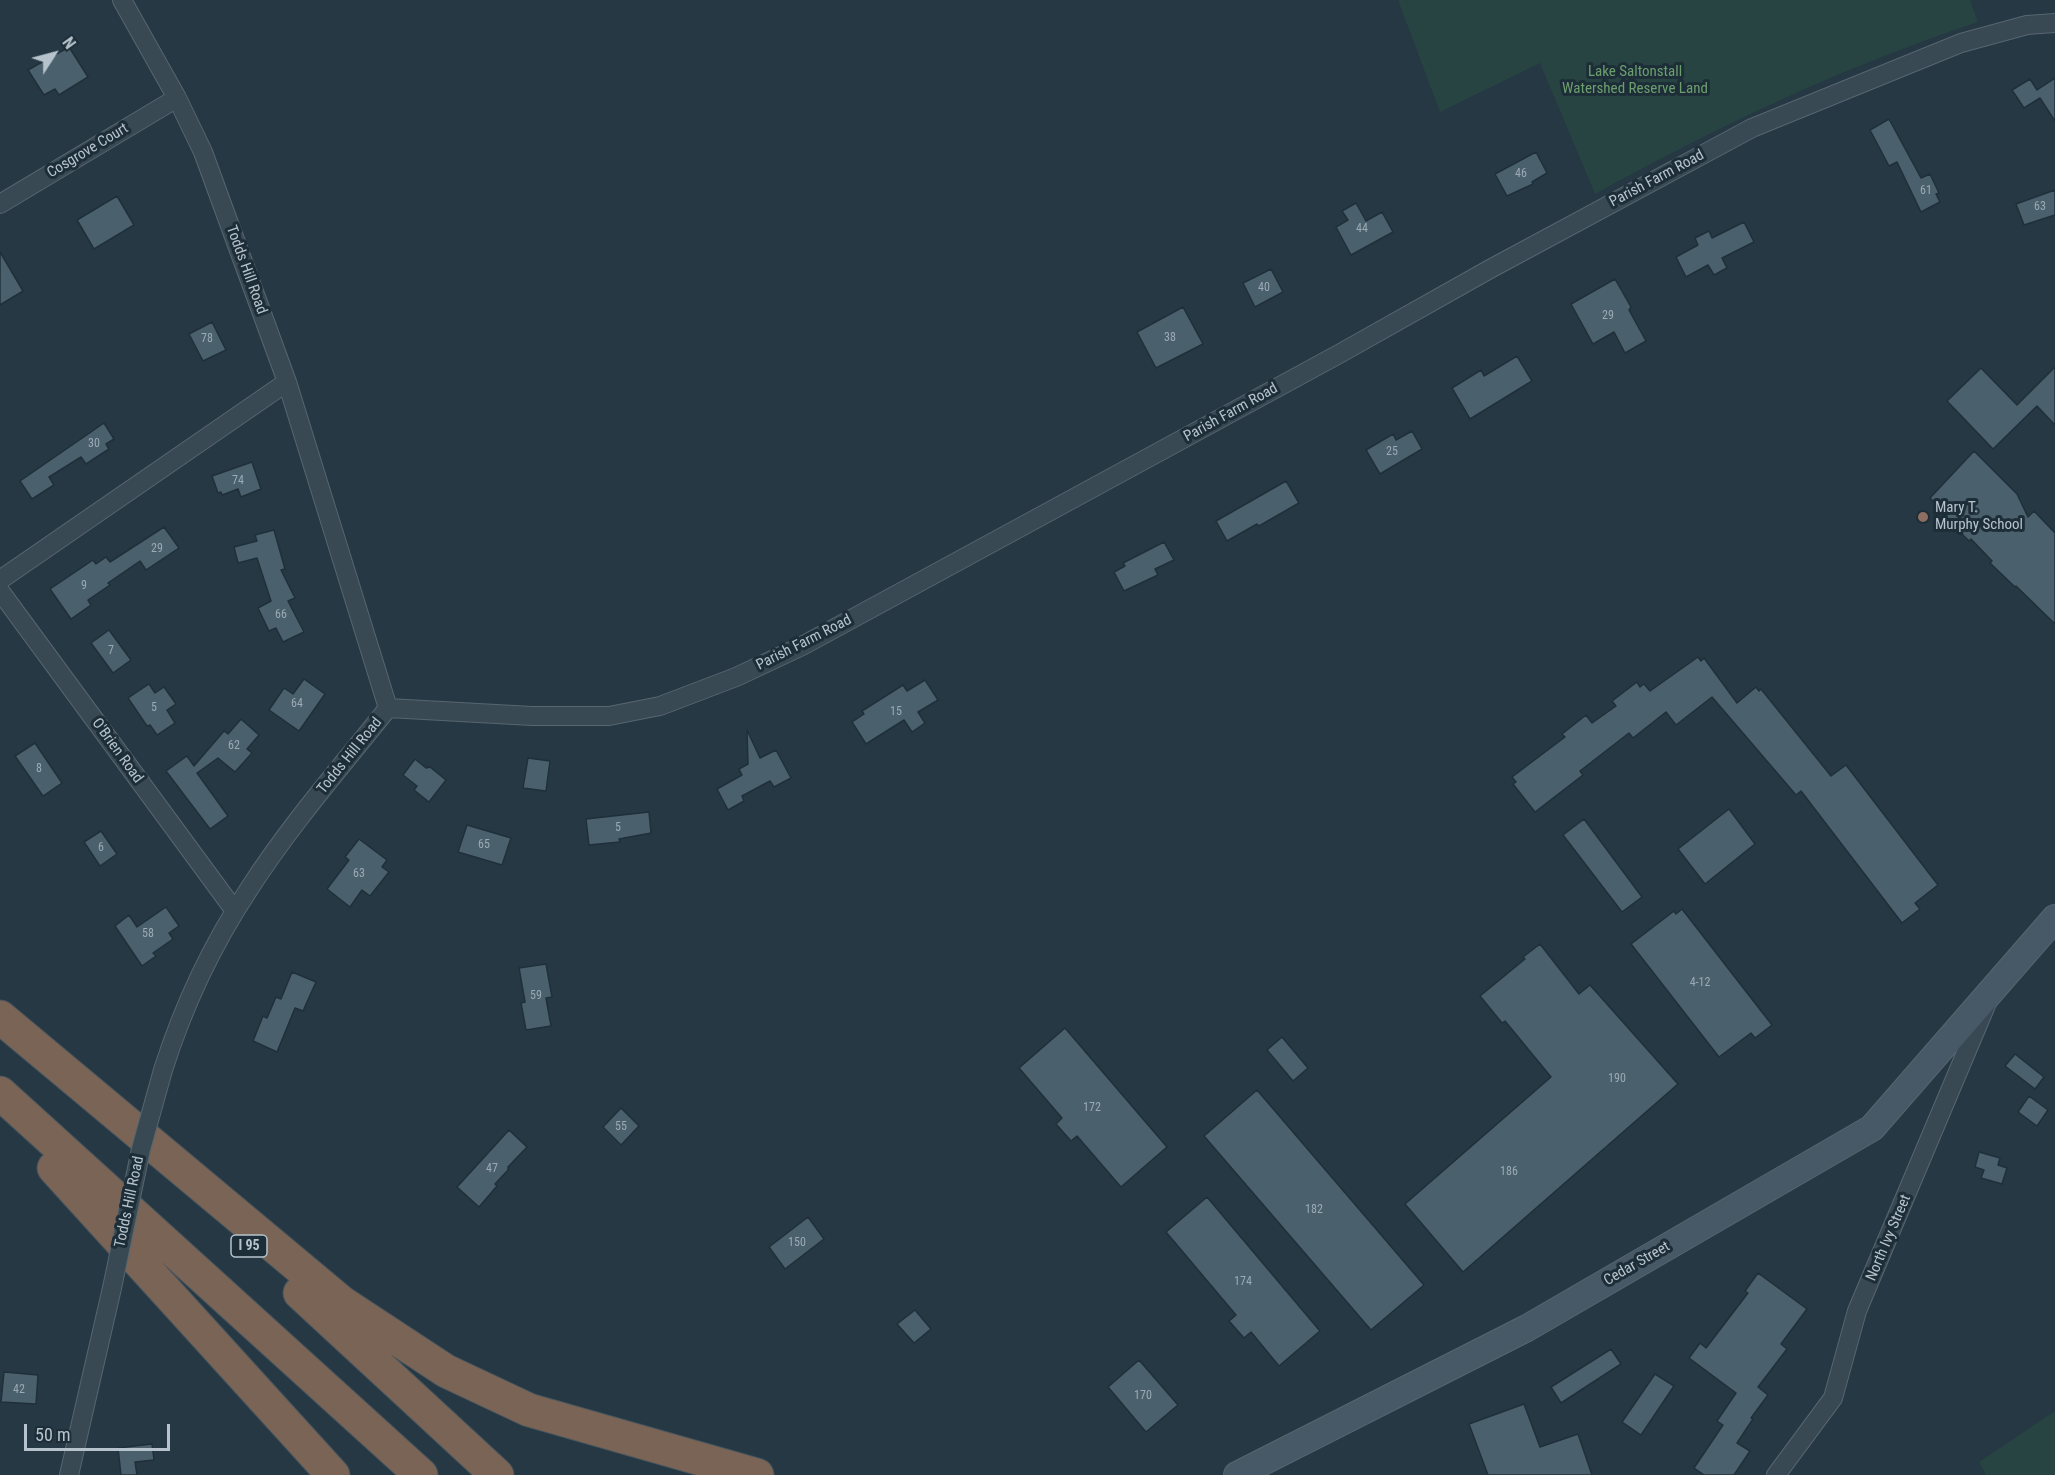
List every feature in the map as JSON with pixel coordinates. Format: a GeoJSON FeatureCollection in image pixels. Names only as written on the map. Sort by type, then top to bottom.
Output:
{"type":"FeatureCollection","features":[{"type":"Feature","properties":{"kind":"highway","name":"I 95"},"geometry":{"type":"LineString","coordinates":[[0,1017],[497,1475]]}},
{"type":"Feature","properties":{"kind":"highway"},"geometry":{"type":"LineString","coordinates":[[0,1017],[342,1302],[446,1371],[529,1410],[757,1475]]}},
{"type":"Feature","properties":{"kind":"highway"},"geometry":{"type":"LineString","coordinates":[[0,1094],[421,1475]]}},
{"type":"Feature","properties":{"kind":"highway"},"geometry":{"type":"LineString","coordinates":[[0,1114],[49,1162],[333,1475]]}},
{"type":"Feature","properties":{"kind":"main road","name":"Cedar Street"},"geometry":{"type":"LineString","coordinates":[[1238,1475],[1527,1328],[1872,1128],[2055,918]]}},
{"type":"Feature","properties":{"kind":"street","name":"Todds Hill Road"},"geometry":{"type":"LineString","coordinates":[[69,1475],[141,1149],[163,1070],[178,1028],[198,981],[235,911],[289,832],[388,708],[287,382],[203,152],[177,98],[122,0]]}},
{"type":"Feature","properties":{"kind":"street","name":"Parish Farm Road"},"geometry":{"type":"LineString","coordinates":[[388,708],[532,716],[609,716],[660,706],[736,677],[802,646],[1752,128],[1961,43],[2027,25],[2055,23]]}},
{"type":"Feature","properties":{"kind":"street","name":"Cosgrove Court"},"geometry":{"type":"LineString","coordinates":[[0,204],[177,98]]}},
{"type":"Feature","properties":{"kind":"street"},"geometry":{"type":"LineString","coordinates":[[0,580],[287,382]]}},
{"type":"Feature","properties":{"kind":"street","name":"O'Brien Road"},"geometry":{"type":"LineString","coordinates":[[0,591],[235,911]]}},
{"type":"Feature","properties":{"kind":"street","name":"North Ivy Street"},"geometry":{"type":"LineString","coordinates":[[1776,1475],[1833,1398],[1857,1311],[1992,992]]}},
{"type":"Feature","properties":{"kind":"green space","name":"Lake Saltonstall Watershed Reserve Land"},"geometry":{"type":"Polygon","coordinates":[[[1398,0],[1970,0],[1978,22],[1879,58],[1783,99],[1735,121],[1595,194],[1540,63],[1440,112],[1398,0]]]}},
{"type":"Feature","properties":{"kind":"green space"},"geometry":{"type":"Polygon","coordinates":[[[2055,1411],[2055,1475],[1986,1475],[1979,1462],[2055,1411]]]}},
{"type":"Feature","properties":{"kind":"building"},"geometry":{"type":"Polygon","coordinates":[[[69,47],[88,77],[59,95],[55,89],[44,95],[28,70],[69,47]]]}},
{"type":"Feature","properties":{"kind":"building"},"geometry":{"type":"Polygon","coordinates":[[[2055,78],[2055,121],[2040,98],[2024,108],[2012,90],[2030,79],[2037,90],[2055,78]]]}},
{"type":"Feature","properties":{"kind":"building"},"geometry":{"type":"Polygon","coordinates":[[[1889,119],[1921,178],[1930,174],[1939,193],[1936,194],[1940,202],[1921,212],[1897,162],[1889,166],[1870,130],[1889,119]]]}},
{"type":"Feature","properties":{"kind":"building"},"geometry":{"type":"Polygon","coordinates":[[[1536,152],[1547,173],[1532,182],[1533,184],[1507,196],[1495,174],[1536,152]]]}},
{"type":"Feature","properties":{"kind":"building"},"geometry":{"type":"Polygon","coordinates":[[[2055,190],[2055,215],[2024,225],[2016,204],[2055,190]]]}},
{"type":"Feature","properties":{"kind":"building"},"geometry":{"type":"Polygon","coordinates":[[[117,196],[134,225],[94,249],[77,220],[117,196]]]}},
{"type":"Feature","properties":{"kind":"building"},"geometry":{"type":"Polygon","coordinates":[[[1356,203],[1366,221],[1382,212],[1393,232],[1351,255],[1336,227],[1348,220],[1342,211],[1356,203]]]}},
{"type":"Feature","properties":{"kind":"building"},"geometry":{"type":"Polygon","coordinates":[[[1744,222],[1754,242],[1722,258],[1727,268],[1714,275],[1708,265],[1686,277],[1676,257],[1698,245],[1695,238],[1709,231],[1712,238],[1744,222]]]}},
{"type":"Feature","properties":{"kind":"building"},"geometry":{"type":"Polygon","coordinates":[[[0,252],[23,291],[0,305],[0,252]]]}},
{"type":"Feature","properties":{"kind":"building"},"geometry":{"type":"Polygon","coordinates":[[[1271,269],[1283,292],[1255,307],[1243,283],[1271,269]]]}},
{"type":"Feature","properties":{"kind":"building"},"geometry":{"type":"Polygon","coordinates":[[[1615,279],[1646,341],[1625,353],[1614,332],[1593,344],[1571,304],[1615,279]]]}},
{"type":"Feature","properties":{"kind":"building"},"geometry":{"type":"Polygon","coordinates":[[[1183,307],[1203,344],[1156,368],[1137,332],[1183,307]]]}},
{"type":"Feature","properties":{"kind":"building"},"geometry":{"type":"Polygon","coordinates":[[[212,322],[226,350],[203,361],[189,334],[212,322]]]}},
{"type":"Feature","properties":{"kind":"building"},"geometry":{"type":"Polygon","coordinates":[[[1517,356],[1532,381],[1470,419],[1452,388],[1481,370],[1484,376],[1517,356]]]}},
{"type":"Feature","properties":{"kind":"building"},"geometry":{"type":"Polygon","coordinates":[[[2055,367],[2055,425],[2037,406],[1993,449],[1947,401],[1981,368],[2017,405],[2055,367]]]}},
{"type":"Feature","properties":{"kind":"building"},"geometry":{"type":"Polygon","coordinates":[[[104,423],[114,439],[106,444],[109,449],[86,464],[81,457],[49,477],[54,485],[32,499],[20,481],[104,423]]]}},
{"type":"Feature","properties":{"kind":"building"},"geometry":{"type":"Polygon","coordinates":[[[1412,431],[1422,449],[1380,474],[1366,450],[1393,434],[1396,440],[1412,431]]]}},
{"type":"Feature","properties":{"kind":"building"},"geometry":{"type":"Polygon","coordinates":[[[1974,451],[2017,494],[2028,517],[2034,511],[2055,533],[2055,624],[1990,563],[1992,561],[1945,517],[1947,515],[1930,498],[1974,451]]]}},
{"type":"Feature","properties":{"kind":"building"},"geometry":{"type":"Polygon","coordinates":[[[252,462],[261,489],[241,497],[238,489],[222,495],[221,492],[218,493],[212,476],[252,462]]]}},
{"type":"Feature","properties":{"kind":"building"},"geometry":{"type":"Polygon","coordinates":[[[1286,481],[1299,503],[1227,541],[1216,521],[1286,481]]]}},
{"type":"Feature","properties":{"kind":"building"},"geometry":{"type":"Polygon","coordinates":[[[164,527],[179,548],[146,570],[140,561],[108,583],[110,585],[88,600],[91,605],[71,619],[50,589],[93,560],[96,564],[106,557],[110,562],[164,527]]]}},
{"type":"Feature","properties":{"kind":"building"},"geometry":{"type":"Polygon","coordinates":[[[274,530],[285,569],[281,570],[295,598],[288,601],[304,632],[283,642],[276,628],[269,631],[258,608],[271,601],[257,558],[238,563],[234,547],[257,541],[255,535],[274,530]]]}},
{"type":"Feature","properties":{"kind":"building"},"geometry":{"type":"Polygon","coordinates":[[[1164,542],[1174,560],[1155,569],[1158,575],[1124,591],[1114,572],[1125,566],[1123,563],[1164,542]]]}},
{"type":"Feature","properties":{"kind":"building"},"geometry":{"type":"Polygon","coordinates":[[[109,630],[131,660],[113,673],[91,643],[109,630]]]}},
{"type":"Feature","properties":{"kind":"building"},"geometry":{"type":"Polygon","coordinates":[[[1698,657],[1701,661],[1704,658],[1737,703],[1756,687],[1759,691],[1761,689],[1831,776],[1846,765],[1938,885],[1915,903],[1920,909],[1902,923],[1801,791],[1796,795],[1712,697],[1676,725],[1666,712],[1633,738],[1629,733],[1580,771],[1583,775],[1535,812],[1513,784],[1516,782],[1512,777],[1565,737],[1562,734],[1586,715],[1592,723],[1616,706],[1612,701],[1637,682],[1640,687],[1644,684],[1650,691],[1698,657]]]}},
{"type":"Feature","properties":{"kind":"building"},"geometry":{"type":"Polygon","coordinates":[[[304,679],[325,694],[299,731],[269,710],[284,688],[293,694],[304,679]]]}},
{"type":"Feature","properties":{"kind":"building"},"geometry":{"type":"Polygon","coordinates":[[[925,680],[938,700],[918,712],[925,723],[912,732],[904,720],[866,744],[852,722],[864,714],[862,711],[903,685],[907,691],[925,680]]]}},
{"type":"Feature","properties":{"kind":"building"},"geometry":{"type":"Polygon","coordinates":[[[149,684],[155,693],[164,687],[176,704],[167,710],[175,723],[157,735],[150,725],[147,726],[128,698],[149,684]]]}},
{"type":"Feature","properties":{"kind":"building"},"geometry":{"type":"Polygon","coordinates":[[[241,719],[259,735],[247,749],[252,753],[235,772],[218,758],[197,773],[228,816],[210,829],[166,771],[187,756],[194,766],[224,731],[228,734],[241,719]]]}},
{"type":"Feature","properties":{"kind":"building"},"geometry":{"type":"Polygon","coordinates":[[[747,730],[760,758],[776,750],[791,778],[774,787],[770,781],[742,796],[744,801],[728,810],[717,789],[742,775],[739,769],[748,764],[747,730]]]}},
{"type":"Feature","properties":{"kind":"building"},"geometry":{"type":"Polygon","coordinates":[[[35,743],[62,783],[43,796],[15,756],[35,743]]]}},
{"type":"Feature","properties":{"kind":"building"},"geometry":{"type":"Polygon","coordinates":[[[528,758],[550,761],[546,791],[523,788],[528,758]]]}},
{"type":"Feature","properties":{"kind":"building"},"geometry":{"type":"Polygon","coordinates":[[[415,759],[446,780],[429,802],[414,790],[417,786],[403,775],[415,759]]]}},
{"type":"Feature","properties":{"kind":"building"},"geometry":{"type":"Polygon","coordinates":[[[1729,809],[1755,844],[1705,884],[1678,849],[1729,809]]]}},
{"type":"Feature","properties":{"kind":"building"},"geometry":{"type":"Polygon","coordinates":[[[649,812],[651,833],[619,839],[620,842],[589,845],[586,819],[649,812]]]}},
{"type":"Feature","properties":{"kind":"building"},"geometry":{"type":"Polygon","coordinates":[[[1584,819],[1642,897],[1622,912],[1563,835],[1584,819]]]}},
{"type":"Feature","properties":{"kind":"building"},"geometry":{"type":"Polygon","coordinates":[[[467,825],[511,838],[502,865],[458,852],[467,825]]]}},
{"type":"Feature","properties":{"kind":"building"},"geometry":{"type":"Polygon","coordinates":[[[101,831],[117,854],[100,866],[84,842],[101,831]]]}},
{"type":"Feature","properties":{"kind":"building"},"geometry":{"type":"Polygon","coordinates":[[[359,839],[387,860],[382,867],[389,872],[370,896],[362,890],[350,907],[327,889],[349,860],[345,857],[359,839]]]}},
{"type":"Feature","properties":{"kind":"building"},"geometry":{"type":"Polygon","coordinates":[[[166,907],[179,926],[169,933],[173,939],[153,953],[156,956],[142,966],[115,926],[129,915],[137,927],[166,907]]]}},
{"type":"Feature","properties":{"kind":"building"},"geometry":{"type":"Polygon","coordinates":[[[1682,909],[1772,1025],[1755,1038],[1751,1033],[1719,1057],[1631,944],[1674,911],[1676,914],[1682,909]]]}},
{"type":"Feature","properties":{"kind":"building"},"geometry":{"type":"Polygon","coordinates":[[[1540,944],[1579,994],[1590,985],[1678,1084],[1463,1272],[1405,1204],[1551,1077],[1505,1021],[1502,1023],[1480,996],[1540,944]]]}},
{"type":"Feature","properties":{"kind":"building"},"geometry":{"type":"Polygon","coordinates":[[[546,964],[552,997],[546,998],[551,1026],[526,1030],[521,1003],[525,1002],[519,968],[546,964]]]}},
{"type":"Feature","properties":{"kind":"building"},"geometry":{"type":"Polygon","coordinates":[[[292,972],[316,982],[303,1011],[295,1008],[277,1052],[253,1041],[263,1016],[267,1018],[276,997],[281,999],[292,972]]]}},
{"type":"Feature","properties":{"kind":"building"},"geometry":{"type":"Polygon","coordinates":[[[1065,1028],[1167,1147],[1121,1187],[1077,1136],[1071,1141],[1056,1124],[1062,1118],[1019,1068],[1065,1028]]]}},
{"type":"Feature","properties":{"kind":"building"},"geometry":{"type":"Polygon","coordinates":[[[1282,1037],[1308,1068],[1293,1081],[1267,1050],[1282,1037]]]}},
{"type":"Feature","properties":{"kind":"building"},"geometry":{"type":"Polygon","coordinates":[[[2015,1054],[2044,1077],[2035,1089],[2005,1066],[2015,1054]]]}},
{"type":"Feature","properties":{"kind":"building"},"geometry":{"type":"Polygon","coordinates":[[[1257,1090],[1424,1285],[1371,1330],[1204,1136],[1257,1090]]]}},
{"type":"Feature","properties":{"kind":"building"},"geometry":{"type":"Polygon","coordinates":[[[2029,1096],[2048,1110],[2037,1126],[2018,1112],[2029,1096]]]}},
{"type":"Feature","properties":{"kind":"building"},"geometry":{"type":"Polygon","coordinates":[[[621,1108],[639,1126],[621,1145],[603,1127],[621,1108]]]}},
{"type":"Feature","properties":{"kind":"building"},"geometry":{"type":"Polygon","coordinates":[[[509,1130],[527,1147],[508,1167],[508,1170],[495,1184],[497,1186],[479,1207],[457,1187],[509,1130]]]}},
{"type":"Feature","properties":{"kind":"building"},"geometry":{"type":"Polygon","coordinates":[[[1979,1152],[2000,1158],[1998,1165],[2007,1168],[2002,1184],[1981,1178],[1984,1170],[1975,1167],[1979,1152]]]}},
{"type":"Feature","properties":{"kind":"building"},"geometry":{"type":"Polygon","coordinates":[[[1207,1197],[1320,1331],[1279,1366],[1251,1332],[1244,1338],[1229,1321],[1236,1315],[1166,1232],[1207,1197]]]}},
{"type":"Feature","properties":{"kind":"building"},"geometry":{"type":"Polygon","coordinates":[[[808,1217],[824,1239],[785,1269],[769,1247],[808,1217]]]}},
{"type":"Feature","properties":{"kind":"building"},"geometry":{"type":"Polygon","coordinates":[[[1758,1273],[1807,1309],[1781,1344],[1787,1349],[1758,1387],[1768,1395],[1751,1418],[1753,1419],[1737,1443],[1750,1451],[1734,1475],[1704,1475],[1694,1468],[1723,1425],[1717,1421],[1736,1393],[1689,1358],[1700,1343],[1706,1348],[1748,1293],[1745,1291],[1758,1273]]]}},
{"type":"Feature","properties":{"kind":"building"},"geometry":{"type":"Polygon","coordinates":[[[915,1310],[931,1329],[914,1343],[897,1324],[915,1310]]]}},
{"type":"Feature","properties":{"kind":"building"},"geometry":{"type":"Polygon","coordinates":[[[1611,1349],[1621,1364],[1561,1403],[1551,1387],[1611,1349]]]}},
{"type":"Feature","properties":{"kind":"building"},"geometry":{"type":"Polygon","coordinates":[[[1139,1360],[1178,1405],[1146,1432],[1108,1387],[1139,1360]]]}},
{"type":"Feature","properties":{"kind":"building"},"geometry":{"type":"Polygon","coordinates":[[[4,1372],[38,1375],[36,1404],[1,1402],[4,1372]]]}},
{"type":"Feature","properties":{"kind":"building"},"geometry":{"type":"Polygon","coordinates":[[[1655,1374],[1674,1386],[1641,1435],[1622,1422],[1655,1374]]]}},
{"type":"Feature","properties":{"kind":"building"},"geometry":{"type":"Polygon","coordinates":[[[1524,1404],[1540,1447],[1578,1434],[1592,1475],[1488,1475],[1469,1424],[1524,1404]]]}},
{"type":"Feature","properties":{"kind":"building"},"geometry":{"type":"Polygon","coordinates":[[[152,1444],[154,1460],[135,1462],[137,1475],[121,1475],[118,1448],[152,1444]]]}},
{"type":"Feature","properties":{"kind":"place","name":"Mary T. Murphy School"},"geometry":{"type":"Point","coordinates":[1923,517]}}]}
